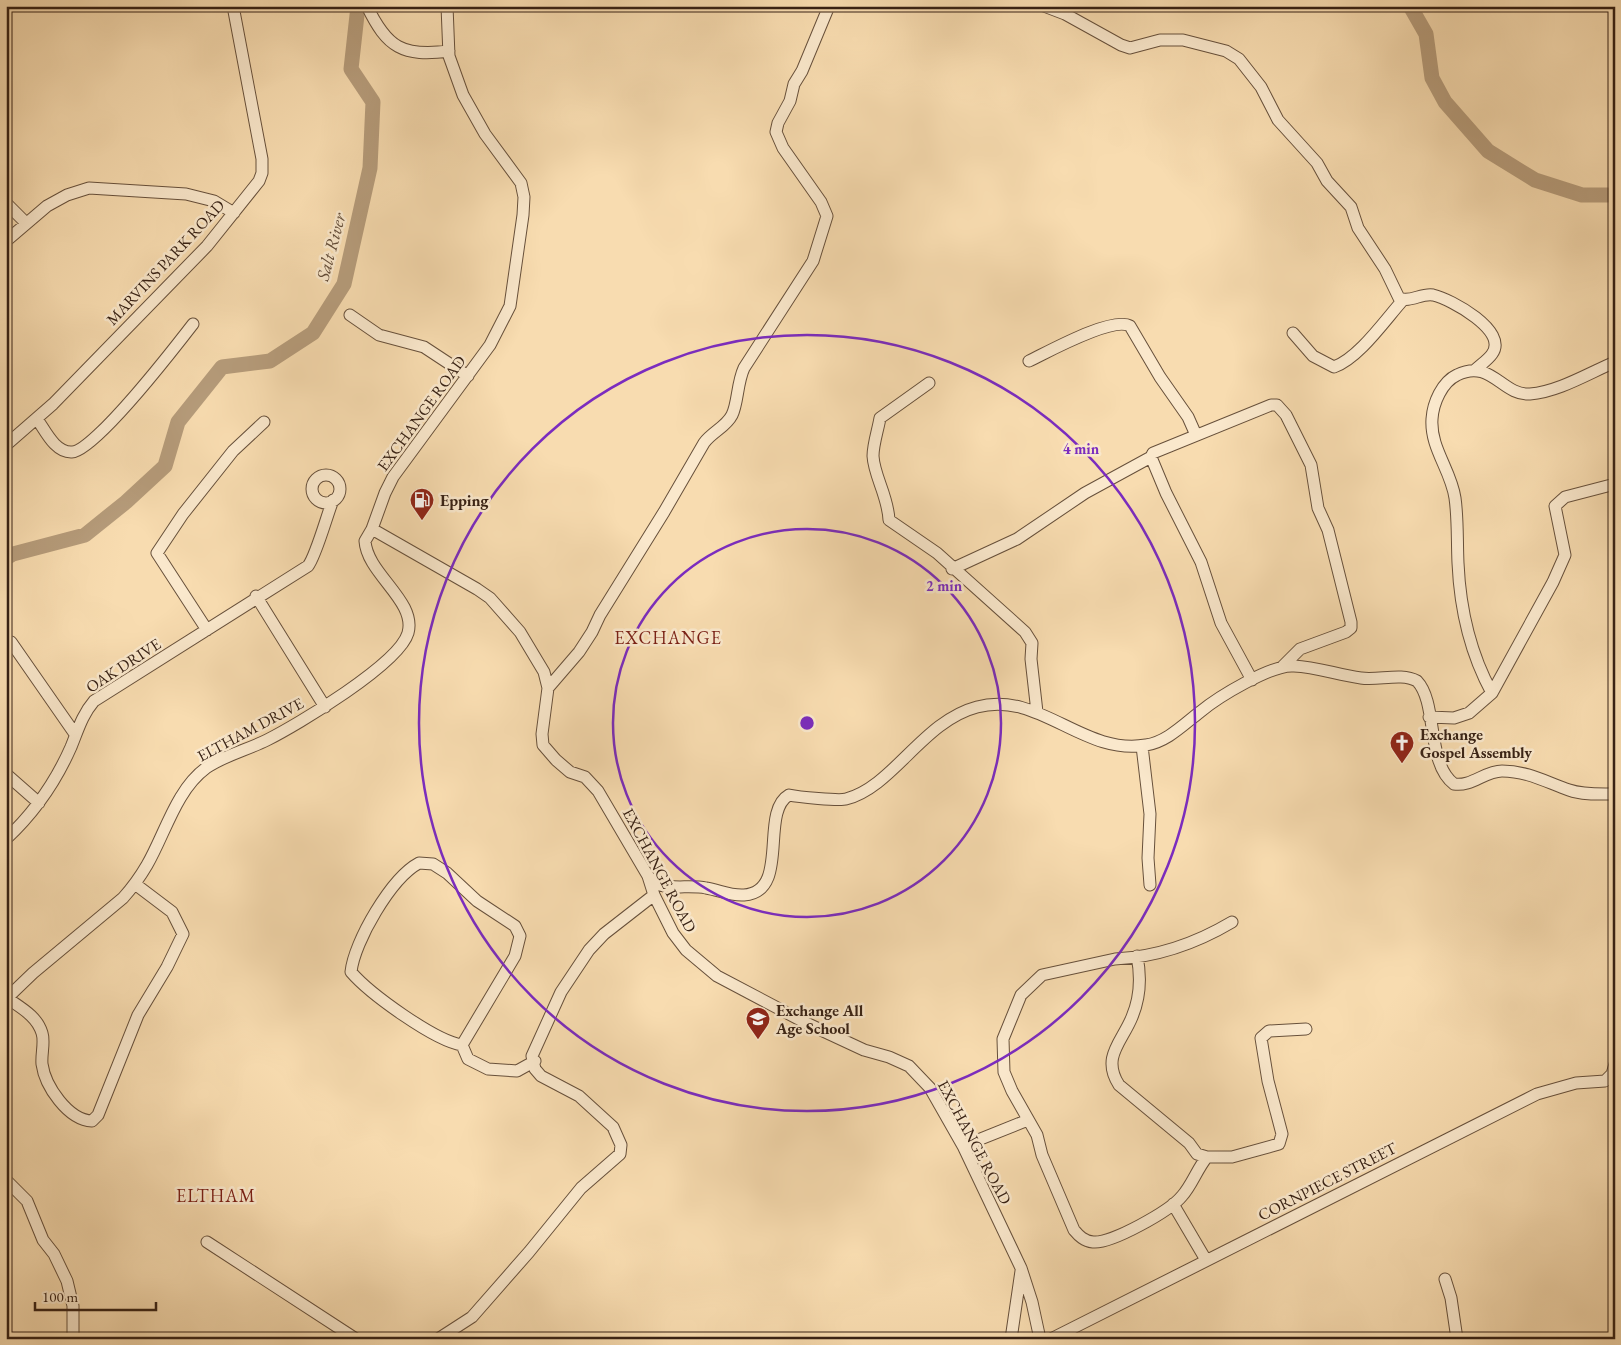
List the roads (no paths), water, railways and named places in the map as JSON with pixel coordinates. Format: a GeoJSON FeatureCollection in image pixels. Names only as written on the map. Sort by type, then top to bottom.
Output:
{"type":"FeatureCollection","features":[{"type":"Feature","properties":{"kind":"street","name":"MARVINS PARK ROAD"},"geometry":{"type":"LineString","coordinates":[[6,445],[37,419],[207,246],[259,181],[263,170],[233,6]]}},
{"type":"Feature","properties":{"kind":"street"},"geometry":{"type":"LineString","coordinates":[[367,6],[385,35],[404,50],[417,54],[449,51]]}},
{"type":"Feature","properties":{"kind":"street","name":"EXCHANGE ROAD"},"geometry":{"type":"LineString","coordinates":[[447,6],[449,51],[463,95],[485,134],[519,179],[524,197],[510,306],[490,346],[393,477],[385,492],[372,529],[490,598],[520,632],[544,672],[548,688],[542,734],[543,745],[570,772],[585,777],[598,790],[648,876],[654,895],[673,933],[686,950],[717,976],[856,1046],[909,1066],[930,1088],[963,1146],[1021,1268],[1032,1302],[1040,1339]]}},
{"type":"Feature","properties":{"kind":"street"},"geometry":{"type":"LineString","coordinates":[[548,688],[592,632],[600,615],[710,434],[720,428],[732,415],[737,384],[744,368],[813,261],[827,216],[820,202],[783,148],[776,132],[778,123],[790,101],[794,84],[802,71],[829,6]]}},
{"type":"Feature","properties":{"kind":"street"},"geometry":{"type":"LineString","coordinates":[[1044,6],[1065,14],[1121,45],[1130,48],[1160,40],[1183,40],[1226,52],[1239,59],[1261,87],[1278,120],[1317,163],[1327,181],[1351,207],[1358,228],[1384,269],[1399,298],[1403,300]]}},
{"type":"Feature","properties":{"kind":"street"},"geometry":{"type":"LineString","coordinates":[[6,241],[47,206],[67,194],[98,188],[193,195],[214,201],[234,213]]}},
{"type":"Feature","properties":{"kind":"street"},"geometry":{"type":"LineString","coordinates":[[6,203],[26,223]]}},
{"type":"Feature","properties":{"kind":"street"},"geometry":{"type":"LineString","coordinates":[[1293,333],[1313,356],[1334,366],[1343,364],[1403,300],[1419,295],[1435,296],[1478,319],[1494,336],[1493,354],[1474,370],[1455,376],[1443,387],[1435,404],[1432,433],[1455,498],[1458,565],[1469,638],[1478,666],[1492,693]]}},
{"type":"Feature","properties":{"kind":"street"},"geometry":{"type":"LineString","coordinates":[[350,315],[379,335],[424,347],[468,376]]}},
{"type":"Feature","properties":{"kind":"street"},"geometry":{"type":"LineString","coordinates":[[1029,361],[1114,324],[1126,323],[1130,326],[1160,377],[1188,417],[1196,436]]}},
{"type":"Feature","properties":{"kind":"street"},"geometry":{"type":"LineString","coordinates":[[37,419],[57,447],[66,452],[79,451],[92,441],[152,375],[193,324]]}},
{"type":"Feature","properties":{"kind":"street"},"geometry":{"type":"LineString","coordinates":[[1474,370],[1494,376],[1507,386],[1528,394],[1552,388],[1615,362]]}},
{"type":"Feature","properties":{"kind":"street"},"geometry":{"type":"LineString","coordinates":[[928,383],[880,418],[873,454],[874,467],[885,493],[889,520],[902,531],[915,536],[1025,632],[1032,643],[1031,659],[1037,712]]}},
{"type":"Feature","properties":{"kind":"street"},"geometry":{"type":"LineString","coordinates":[[648,876],[659,885],[706,888],[729,895],[753,893],[762,888],[766,882],[778,814],[786,797],[789,795],[844,800],[856,795],[879,780],[930,732],[970,709],[1004,703],[1037,712],[1094,740],[1115,745],[1142,746],[1153,743],[1176,731],[1202,710],[1252,680],[1283,666],[1300,649],[1341,635],[1350,628],[1351,622],[1328,530],[1318,508],[1311,465],[1286,415],[1276,405],[1271,405],[1153,453],[1151,457],[1085,493],[1017,539],[952,569]]}},
{"type":"Feature","properties":{"kind":"street"},"geometry":{"type":"LineString","coordinates":[[207,630],[157,553],[233,451],[264,422]]}},
{"type":"Feature","properties":{"kind":"street"},"geometry":{"type":"LineString","coordinates":[[1151,457],[1166,493],[1202,562],[1221,623],[1252,680]]}},
{"type":"Feature","properties":{"kind":"street"},"geometry":{"type":"LineString","coordinates":[[1429,717],[1454,718],[1469,713],[1492,693],[1554,582],[1566,555],[1555,506],[1565,497],[1615,484]]}},
{"type":"Feature","properties":{"kind":"street","name":"OAK DRIVE"},"geometry":{"type":"LineString","coordinates":[[6,839],[40,803],[72,746],[84,714],[94,701],[207,630],[256,596],[308,566],[314,556],[316,545],[328,514],[328,501]]}},
{"type":"Feature","properties":{"kind":"street","name":"ELTHAM DRIVE"},"geometry":{"type":"LineString","coordinates":[[7,999],[34,973],[117,904],[135,884],[181,797],[198,775],[225,757],[265,741],[325,707],[378,667],[408,635],[409,621],[404,608],[393,590],[369,561],[364,541],[372,529]]}},
{"type":"Feature","properties":{"kind":"street"},"geometry":{"type":"LineString","coordinates":[[256,596],[325,707]]}},
{"type":"Feature","properties":{"kind":"street"},"geometry":{"type":"LineString","coordinates":[[11,642],[75,734]]}},
{"type":"Feature","properties":{"kind":"street"},"geometry":{"type":"LineString","coordinates":[[1283,666],[1323,670],[1367,679],[1412,678],[1421,685],[1440,760],[1454,784],[1462,785],[1489,773],[1502,771],[1536,776],[1570,790],[1615,794]]}},
{"type":"Feature","properties":{"kind":"street"},"geometry":{"type":"LineString","coordinates":[[1142,746],[1150,814],[1148,858],[1150,885]]}},
{"type":"Feature","properties":{"kind":"street"},"geometry":{"type":"LineString","coordinates":[[6,774],[40,803]]}},
{"type":"Feature","properties":{"kind":"street"},"geometry":{"type":"LineString","coordinates":[[419,863],[433,864],[447,873],[476,900],[515,926],[520,936],[515,956],[462,1045],[448,1043],[382,1000],[351,972],[352,958],[376,912],[400,879],[419,863]]}},
{"type":"Feature","properties":{"kind":"street"},"geometry":{"type":"LineString","coordinates":[[7,999],[36,1020],[43,1034],[42,1064],[49,1087],[64,1106],[86,1121],[92,1121],[98,1115],[138,1015],[167,967],[183,934],[172,912],[135,884]]}},
{"type":"Feature","properties":{"kind":"street"},"geometry":{"type":"LineString","coordinates":[[438,1339],[472,1317],[529,1252],[581,1188],[620,1154],[621,1145],[613,1127],[580,1096],[541,1076],[535,1069],[535,1061],[532,1060],[534,1050],[561,992],[590,950],[604,934],[654,895]]}},
{"type":"Feature","properties":{"kind":"street"},"geometry":{"type":"LineString","coordinates":[[1207,1157],[1182,1197],[1173,1204],[1110,1239],[1092,1242],[1079,1237],[1045,1164],[1037,1135],[1012,1092],[1004,1072],[1002,1057],[1003,1039],[1021,995],[1042,975],[1094,963],[1156,954],[1182,947],[1210,935],[1232,922]]}},
{"type":"Feature","properties":{"kind":"street"},"geometry":{"type":"LineString","coordinates":[[1137,956],[1140,970],[1138,993],[1132,1017],[1113,1052],[1114,1076],[1120,1085],[1189,1143],[1198,1154],[1207,1157],[1232,1157],[1279,1144],[1282,1134],[1268,1081],[1261,1038],[1269,1031],[1306,1028]]}},
{"type":"Feature","properties":{"kind":"street"},"geometry":{"type":"LineString","coordinates":[[462,1045],[468,1059],[488,1070],[517,1070],[535,1061]]}},
{"type":"Feature","properties":{"kind":"street","name":"CORNPIECE STREET"},"geometry":{"type":"LineString","coordinates":[[1051,1339],[1537,1094],[1576,1083],[1605,1081],[1612,1074],[1615,1064]]}},
{"type":"Feature","properties":{"kind":"street"},"geometry":{"type":"LineString","coordinates":[[963,1146],[1028,1120]]}},
{"type":"Feature","properties":{"kind":"street"},"geometry":{"type":"LineString","coordinates":[[6,1180],[26,1201],[43,1240],[54,1254],[66,1282],[72,1306],[74,1339]]}},
{"type":"Feature","properties":{"kind":"street"},"geometry":{"type":"LineString","coordinates":[[1173,1204],[1206,1260]]}},
{"type":"Feature","properties":{"kind":"street"},"geometry":{"type":"LineString","coordinates":[[207,1242],[356,1339]]}},
{"type":"Feature","properties":{"kind":"street"},"geometry":{"type":"LineString","coordinates":[[1011,1339],[1021,1268]]}},
{"type":"Feature","properties":{"kind":"street"},"geometry":{"type":"LineString","coordinates":[[1445,1279],[1451,1298],[1457,1339]]}},
{"type":"Feature","properties":{"kind":"waterway","name":"Salt River"},"geometry":{"type":"LineString","coordinates":[[6,558],[13,554],[85,535],[126,502],[165,466],[178,422],[222,367],[270,361],[313,333],[344,284],[370,168],[373,102],[351,69],[358,6]]}},
{"type":"Feature","properties":{"kind":"waterway"},"geometry":{"type":"LineString","coordinates":[[1410,6],[1426,34],[1432,78],[1445,102],[1488,151],[1535,180],[1582,195],[1615,195]]}},
{"type":"Feature","properties":{"kind":"place","name":"Epping"},"geometry":{"type":"Point","coordinates":[422,521]}},
{"type":"Feature","properties":{"kind":"place","name":"Exchange Gospel Assembly"},"geometry":{"type":"Point","coordinates":[1402,764]}},
{"type":"Feature","properties":{"kind":"place","name":"Exchange All Age School"},"geometry":{"type":"Point","coordinates":[758,1040]}},
{"type":"Feature","properties":{"kind":"district","name":"EXCHANGE"},"geometry":{"type":"Point","coordinates":[668,638]}},
{"type":"Feature","properties":{"kind":"district","name":"ELTHAM"},"geometry":{"type":"Point","coordinates":[216,1196]}}]}
